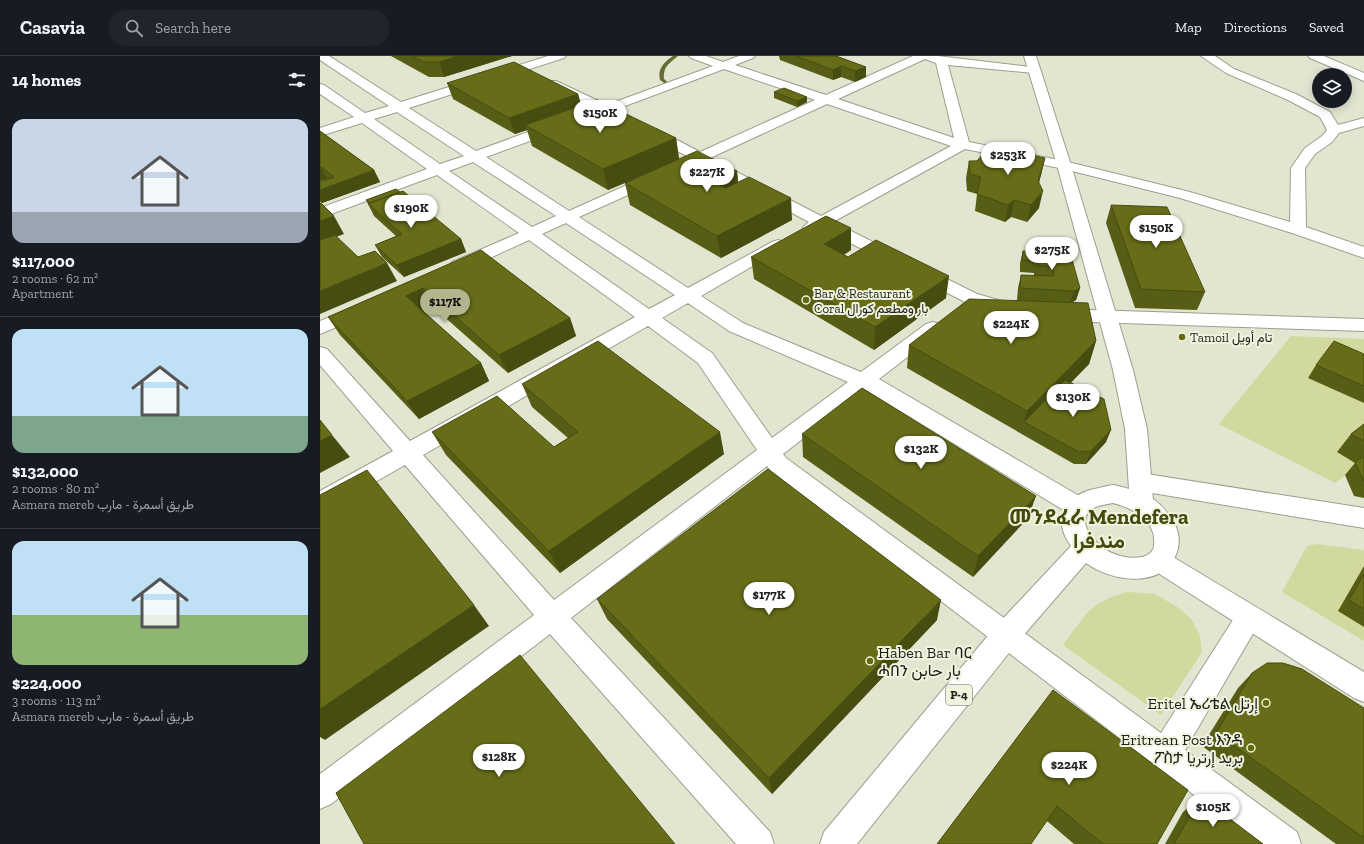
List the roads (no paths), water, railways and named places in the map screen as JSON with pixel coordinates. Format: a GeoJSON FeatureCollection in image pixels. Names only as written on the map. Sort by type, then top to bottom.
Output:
{"type":"FeatureCollection","features":[{"type":"Feature","properties":{"kind":"main road"},"geometry":{"type":"LineString","coordinates":[[321,56],[736,327],[878,387],[1078,507]]}},
{"type":"Feature","properties":{"kind":"main road"},"geometry":{"type":"LineString","coordinates":[[320,132],[560,56]]}},
{"type":"Feature","properties":{"kind":"main road"},"geometry":{"type":"LineString","coordinates":[[695,56],[963,145],[1064,165],[1185,195],[1298,230],[1364,253]]}},
{"type":"Feature","properties":{"kind":"main road"},"geometry":{"type":"LineString","coordinates":[[585,117],[749,56]]}},
{"type":"Feature","properties":{"kind":"main road"},"geometry":{"type":"LineString","coordinates":[[678,167],[922,56]]}},
{"type":"Feature","properties":{"kind":"main road"},"geometry":{"type":"LineString","coordinates":[[1207,56],[1230,71],[1292,97],[1325,116],[1334,130]]}},
{"type":"Feature","properties":{"kind":"main road"},"geometry":{"type":"LineString","coordinates":[[1314,56],[1364,77]]}},
{"type":"Feature","properties":{"kind":"main road"},"geometry":{"type":"LineString","coordinates":[[963,145],[934,59],[1032,63],[1064,165],[1123,370],[1136,429],[1141,493],[1154,513],[1162,522],[1168,543],[1165,552],[1159,561],[1146,567],[1130,569],[1107,563],[1097,558],[1084,548],[1076,537],[1073,526],[1074,516],[1078,507],[1086,499],[1099,495],[1113,494],[1128,497],[1141,493],[1364,518]]}},
{"type":"Feature","properties":{"kind":"main road"},"geometry":{"type":"LineString","coordinates":[[520,69],[607,109],[820,222],[971,298],[1020,310]]}},
{"type":"Feature","properties":{"kind":"main road"},"geometry":{"type":"LineString","coordinates":[[320,88],[531,234],[705,358],[778,464],[1285,844]]}},
{"type":"Feature","properties":{"kind":"main road"},"geometry":{"type":"LineString","coordinates":[[320,213],[570,122]]}},
{"type":"Feature","properties":{"kind":"main road"},"geometry":{"type":"LineString","coordinates":[[1298,230],[1298,168],[1310,151],[1327,139],[1334,130],[1364,122]]}},
{"type":"Feature","properties":{"kind":"main road"},"geometry":{"type":"LineString","coordinates":[[320,502],[820,222],[963,145]]}},
{"type":"Feature","properties":{"kind":"main road"},"geometry":{"type":"LineString","coordinates":[[444,273],[664,173]]}},
{"type":"Feature","properties":{"kind":"main road"},"geometry":{"type":"LineString","coordinates":[[320,793],[971,298]]}},
{"type":"Feature","properties":{"kind":"main road"},"geometry":{"type":"LineString","coordinates":[[320,328],[371,305]]}},
{"type":"Feature","properties":{"kind":"main road"},"geometry":{"type":"LineString","coordinates":[[1043,314],[1364,325]]}},
{"type":"Feature","properties":{"kind":"main road"},"geometry":{"type":"LineString","coordinates":[[320,353],[552,617],[758,844]]}},
{"type":"Feature","properties":{"kind":"main road","name":"P-4"},"geometry":{"type":"LineString","coordinates":[[836,844],[1006,635],[1084,548]]}},
{"type":"Feature","properties":{"kind":"main road"},"geometry":{"type":"LineString","coordinates":[[1159,561],[1364,688]]}},
{"type":"Feature","properties":{"kind":"main road"},"geometry":{"type":"LineString","coordinates":[[1165,755],[1249,617]]}},
{"type":"Feature","properties":{"kind":"waterway"},"geometry":{"type":"LineString","coordinates":[[670,86],[662,79],[662,71],[664,65],[676,56]]}},
{"type":"Feature","properties":{"kind":"place","name":"Bar & Restaurant Coral بار ومطعم كورال"},"geometry":{"type":"Point","coordinates":[806,300]}},
{"type":"Feature","properties":{"kind":"place","name":"Tamoil تام أويل"},"geometry":{"type":"Point","coordinates":[1182,337]}},
{"type":"Feature","properties":{"kind":"place","name":"Haben Bar ባር ሓበን بار حابن"},"geometry":{"type":"Point","coordinates":[870,661]}},
{"type":"Feature","properties":{"kind":"place","name":"Eritel ኤሪቴል إرتل"},"geometry":{"type":"Point","coordinates":[1266,703]}},
{"type":"Feature","properties":{"kind":"place","name":"Eritrean Post እንዳ ፖስታ بريد إرتريا"},"geometry":{"type":"Point","coordinates":[1251,748]}},
{"type":"Feature","properties":{"kind":"district","name":"መንደፈራ Mendefera مندفرا"},"geometry":{"type":"Point","coordinates":[1099,529]}}]}
